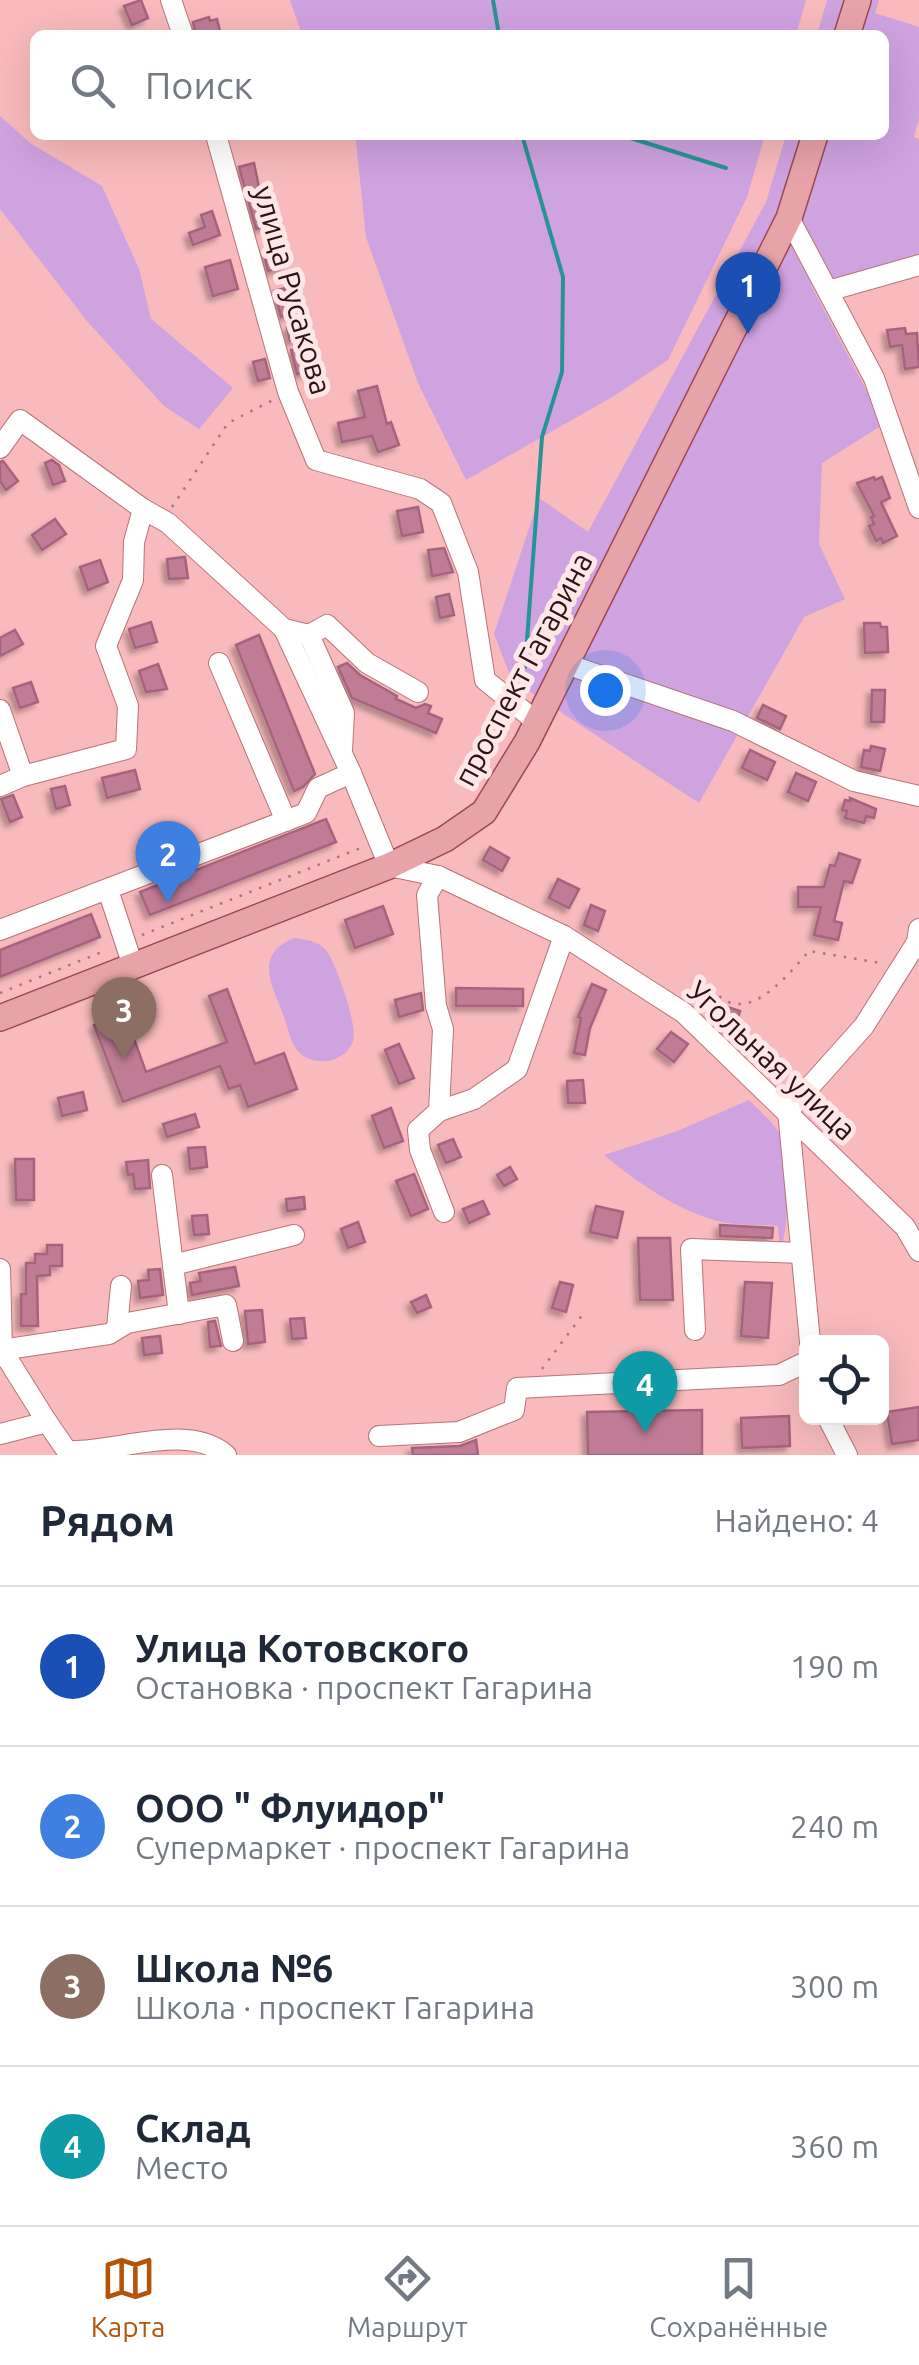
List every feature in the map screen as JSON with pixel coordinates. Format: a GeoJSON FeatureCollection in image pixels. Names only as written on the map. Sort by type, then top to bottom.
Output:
{"type":"FeatureCollection","features":[{"type":"Feature","properties":{"kind":"main road"},"geometry":{"type":"LineString","coordinates":[[849,30],[858,0]]}},
{"type":"Feature","properties":{"kind":"main road","name":"проспект Гагарина"},"geometry":{"type":"LineString","coordinates":[[0,1018],[130,954],[389,866],[445,839],[484,812],[537,722],[789,218],[814,140]]}},
{"type":"Feature","properties":{"kind":"street"},"geometry":{"type":"LineString","coordinates":[[171,0],[181,30]]}},
{"type":"Feature","properties":{"kind":"street","name":"улица Русакова"},"geometry":{"type":"LineString","coordinates":[[217,140],[288,392],[316,460],[420,489],[441,503],[468,572],[485,680],[537,722]]}},
{"type":"Feature","properties":{"kind":"street"},"geometry":{"type":"LineString","coordinates":[[789,218],[874,378],[919,508]]}},
{"type":"Feature","properties":{"kind":"street"},"geometry":{"type":"LineString","coordinates":[[828,292],[919,265]]}},
{"type":"Feature","properties":{"kind":"street"},"geometry":{"type":"LineString","coordinates":[[0,448],[20,420],[143,510],[168,523],[284,629],[342,752],[389,866]]}},
{"type":"Feature","properties":{"kind":"street"},"geometry":{"type":"LineString","coordinates":[[0,786],[23,776],[126,749],[128,706],[106,646],[134,580],[134,542],[143,510]]}},
{"type":"Feature","properties":{"kind":"street"},"geometry":{"type":"LineString","coordinates":[[284,629],[310,634],[327,626],[367,663],[418,692]]}},
{"type":"Feature","properties":{"kind":"street"},"geometry":{"type":"LineString","coordinates":[[310,634],[344,714],[342,752]]}},
{"type":"Feature","properties":{"kind":"street"},"geometry":{"type":"LineString","coordinates":[[219,663],[286,822]]}},
{"type":"Feature","properties":{"kind":"street"},"geometry":{"type":"LineString","coordinates":[[566,664],[733,721],[854,781],[919,796]]}},
{"type":"Feature","properties":{"kind":"street"},"geometry":{"type":"LineString","coordinates":[[0,710],[23,776]]}},
{"type":"Feature","properties":{"kind":"street"},"geometry":{"type":"LineString","coordinates":[[0,930],[286,822],[306,813],[318,788],[351,773]]}},
{"type":"Feature","properties":{"kind":"street","name":"Угольная улица"},"geometry":{"type":"LineString","coordinates":[[389,866],[438,876],[564,936],[681,1011],[905,1227],[919,1251]]}},
{"type":"Feature","properties":{"kind":"street"},"geometry":{"type":"LineString","coordinates":[[438,876],[428,895],[436,1006],[443,1029],[440,1110]]}},
{"type":"Feature","properties":{"kind":"street"},"geometry":{"type":"LineString","coordinates":[[108,890],[130,954]]}},
{"type":"Feature","properties":{"kind":"street"},"geometry":{"type":"LineString","coordinates":[[444,1212],[420,1150],[418,1130],[440,1110],[474,1099],[517,1069],[564,936]]}},
{"type":"Feature","properties":{"kind":"street"},"geometry":{"type":"LineString","coordinates":[[809,1335],[788,1111],[864,1026],[918,938]]}},
{"type":"Feature","properties":{"kind":"street"},"geometry":{"type":"LineString","coordinates":[[162,1175],[179,1314]]}},
{"type":"Feature","properties":{"kind":"street"},"geometry":{"type":"LineString","coordinates":[[173,1265],[294,1235]]}},
{"type":"Feature","properties":{"kind":"street"},"geometry":{"type":"LineString","coordinates":[[695,1330],[690,1249],[801,1253]]}},
{"type":"Feature","properties":{"kind":"street"},"geometry":{"type":"LineString","coordinates":[[0,1269],[1,1350],[67,1451],[92,1452],[138,1441],[183,1439],[219,1449],[226,1455]]}},
{"type":"Feature","properties":{"kind":"street"},"geometry":{"type":"LineString","coordinates":[[117,1328],[121,1286]]}},
{"type":"Feature","properties":{"kind":"street"},"geometry":{"type":"LineString","coordinates":[[1,1350],[109,1334],[127,1322],[226,1305],[233,1341]]}},
{"type":"Feature","properties":{"kind":"street"},"geometry":{"type":"LineString","coordinates":[[380,1436],[459,1432],[514,1410],[517,1388],[780,1375],[799,1366]]}},
{"type":"Feature","properties":{"kind":"street"},"geometry":{"type":"LineString","coordinates":[[0,1434],[48,1422]]}},
{"type":"Feature","properties":{"kind":"street"},"geometry":{"type":"LineString","coordinates":[[832,1425],[848,1455]]}},
{"type":"Feature","properties":{"kind":"path"},"geometry":{"type":"LineString","coordinates":[[168,523],[173,500],[228,424],[288,392]]}},
{"type":"Feature","properties":{"kind":"path"},"geometry":{"type":"LineString","coordinates":[[0,993],[130,954],[378,841]]}},
{"type":"Feature","properties":{"kind":"path"},"geometry":{"type":"LineString","coordinates":[[681,1011],[719,996],[726,1003],[742,1004],[772,992],[809,951],[902,967]]}},
{"type":"Feature","properties":{"kind":"path"},"geometry":{"type":"LineString","coordinates":[[534,1387],[534,1379],[582,1314]]}},
{"type":"Feature","properties":{"kind":"shaded area"},"geometry":{"type":"Polygon","coordinates":[[[290,0],[806,0],[797,30],[300,30],[290,0]]]}},
{"type":"Feature","properties":{"kind":"shaded area"},"geometry":{"type":"Polygon","coordinates":[[[827,0],[879,0],[875,13],[919,27],[919,118],[914,137],[919,139],[919,256],[811,285],[884,424],[822,463],[819,544],[845,599],[804,617],[699,803],[512,680],[494,634],[539,498],[588,532],[766,202],[785,140],[889,140],[889,30],[818,30],[827,0]]]}},
{"type":"Feature","properties":{"kind":"shaded area"},"geometry":{"type":"Polygon","coordinates":[[[0,116],[30,143],[102,186],[139,269],[151,319],[233,388],[199,429],[164,406],[87,321],[0,209],[0,116]]]}},
{"type":"Feature","properties":{"kind":"shaded area"},"geometry":{"type":"Polygon","coordinates":[[[764,140],[747,197],[668,360],[614,396],[466,480],[418,383],[366,237],[356,142],[764,140]]]}},
{"type":"Feature","properties":{"kind":"shaded area"},"geometry":{"type":"Polygon","coordinates":[[[294,938],[325,949],[341,983],[354,1033],[349,1049],[336,1059],[319,1061],[297,1050],[274,991],[270,961],[282,945],[294,938]]]}},
{"type":"Feature","properties":{"kind":"shaded area"},"geometry":{"type":"Polygon","coordinates":[[[749,1100],[775,1127],[784,1148],[787,1210],[780,1251],[778,1226],[729,1223],[699,1215],[656,1193],[604,1155],[675,1132],[749,1100]]]}},
{"type":"Feature","properties":{"kind":"building"},"geometry":{"type":"Polygon","coordinates":[[[141,0],[148,18],[132,25],[124,6],[141,0]]]}},
{"type":"Feature","properties":{"kind":"building"},"geometry":{"type":"Polygon","coordinates":[[[217,19],[220,30],[195,30],[193,22],[217,19]]]}},
{"type":"Feature","properties":{"kind":"building"},"geometry":{"type":"Polygon","coordinates":[[[254,163],[267,226],[256,229],[239,167],[254,163]]]}},
{"type":"Feature","properties":{"kind":"building"},"geometry":{"type":"Polygon","coordinates":[[[212,211],[220,235],[193,245],[189,233],[205,227],[201,215],[212,211]]]}},
{"type":"Feature","properties":{"kind":"building"},"geometry":{"type":"Polygon","coordinates":[[[279,247],[284,267],[268,271],[263,251],[279,247]]]}},
{"type":"Feature","properties":{"kind":"building"},"geometry":{"type":"Polygon","coordinates":[[[230,260],[238,289],[213,296],[205,267],[230,260]]]}},
{"type":"Feature","properties":{"kind":"building"},"geometry":{"type":"Polygon","coordinates":[[[285,288],[291,314],[281,317],[274,291],[285,288]]]}},
{"type":"Feature","properties":{"kind":"building"},"geometry":{"type":"Polygon","coordinates":[[[301,324],[305,337],[290,341],[287,328],[301,324]]]}},
{"type":"Feature","properties":{"kind":"building"},"geometry":{"type":"Polygon","coordinates":[[[905,328],[906,334],[917,333],[919,367],[905,369],[902,345],[890,347],[887,330],[905,328]]]}},
{"type":"Feature","properties":{"kind":"building"},"geometry":{"type":"Polygon","coordinates":[[[297,349],[299,359],[308,358],[311,371],[297,374],[291,350],[297,349]]]}},
{"type":"Feature","properties":{"kind":"building"},"geometry":{"type":"Polygon","coordinates":[[[265,359],[270,378],[258,381],[253,362],[265,359]]]}},
{"type":"Feature","properties":{"kind":"building"},"geometry":{"type":"Polygon","coordinates":[[[377,386],[387,424],[391,422],[399,445],[378,452],[372,436],[342,442],[338,423],[365,417],[358,391],[377,386]]]}},
{"type":"Feature","properties":{"kind":"building"},"geometry":{"type":"Polygon","coordinates":[[[52,460],[59,465],[65,481],[53,485],[45,463],[52,460]]]}},
{"type":"Feature","properties":{"kind":"building"},"geometry":{"type":"Polygon","coordinates":[[[3,461],[18,481],[6,490],[0,481],[3,461]]]}},
{"type":"Feature","properties":{"kind":"building"},"geometry":{"type":"Polygon","coordinates":[[[882,477],[890,498],[881,502],[897,536],[883,543],[881,538],[876,541],[869,526],[874,524],[874,516],[857,483],[882,477]]]}},
{"type":"Feature","properties":{"kind":"building"},"geometry":{"type":"Polygon","coordinates":[[[418,507],[423,532],[402,536],[397,511],[418,507]]]}},
{"type":"Feature","properties":{"kind":"building"},"geometry":{"type":"Polygon","coordinates":[[[55,519],[66,534],[42,550],[32,535],[55,519]]]}},
{"type":"Feature","properties":{"kind":"building"},"geometry":{"type":"Polygon","coordinates":[[[444,548],[453,572],[432,576],[428,550],[444,548]]]}},
{"type":"Feature","properties":{"kind":"building"},"geometry":{"type":"Polygon","coordinates":[[[185,557],[188,578],[169,579],[167,559],[185,557]]]}},
{"type":"Feature","properties":{"kind":"building"},"geometry":{"type":"Polygon","coordinates":[[[100,560],[108,582],[88,590],[80,567],[100,560]]]}},
{"type":"Feature","properties":{"kind":"building"},"geometry":{"type":"Polygon","coordinates":[[[449,594],[454,615],[440,618],[436,597],[449,594]]]}},
{"type":"Feature","properties":{"kind":"building"},"geometry":{"type":"Polygon","coordinates":[[[151,622],[157,642],[135,648],[129,629],[151,622]]]}},
{"type":"Feature","properties":{"kind":"building"},"geometry":{"type":"Polygon","coordinates":[[[864,623],[887,627],[888,652],[865,653],[864,623]]]}},
{"type":"Feature","properties":{"kind":"building"},"geometry":{"type":"Polygon","coordinates":[[[15,630],[23,644],[0,656],[0,638],[15,630]]]}},
{"type":"Feature","properties":{"kind":"building"},"geometry":{"type":"Polygon","coordinates":[[[259,635],[315,774],[294,791],[236,645],[259,635]]]}},
{"type":"Feature","properties":{"kind":"building"},"geometry":{"type":"Polygon","coordinates":[[[347,663],[397,696],[396,699],[416,708],[431,706],[428,713],[442,719],[436,733],[352,698],[338,667],[347,663]]]}},
{"type":"Feature","properties":{"kind":"building"},"geometry":{"type":"Polygon","coordinates":[[[158,664],[167,689],[146,692],[139,671],[158,664]]]}},
{"type":"Feature","properties":{"kind":"building"},"geometry":{"type":"Polygon","coordinates":[[[31,682],[38,702],[20,708],[13,688],[31,682]]]}},
{"type":"Feature","properties":{"kind":"building"},"geometry":{"type":"Polygon","coordinates":[[[872,690],[885,690],[884,722],[871,722],[872,690]]]}},
{"type":"Feature","properties":{"kind":"building"},"geometry":{"type":"Polygon","coordinates":[[[763,705],[786,716],[780,729],[757,718],[763,705]]]}},
{"type":"Feature","properties":{"kind":"building"},"geometry":{"type":"Polygon","coordinates":[[[871,746],[885,749],[880,771],[861,767],[864,750],[870,751],[871,746]]]}},
{"type":"Feature","properties":{"kind":"building"},"geometry":{"type":"Polygon","coordinates":[[[750,750],[775,762],[767,780],[742,768],[750,750]]]}},
{"type":"Feature","properties":{"kind":"building"},"geometry":{"type":"Polygon","coordinates":[[[135,770],[140,789],[107,798],[102,778],[135,770]]]}},
{"type":"Feature","properties":{"kind":"building"},"geometry":{"type":"Polygon","coordinates":[[[796,773],[816,782],[808,801],[788,792],[796,773]]]}},
{"type":"Feature","properties":{"kind":"building"},"geometry":{"type":"Polygon","coordinates":[[[65,786],[70,805],[56,809],[51,789],[65,786]]]}},
{"type":"Feature","properties":{"kind":"building"},"geometry":{"type":"Polygon","coordinates":[[[13,795],[22,817],[10,822],[1,799],[13,795]]]}},
{"type":"Feature","properties":{"kind":"building"},"geometry":{"type":"Polygon","coordinates":[[[850,798],[876,809],[874,818],[866,816],[864,823],[845,818],[847,811],[842,810],[845,800],[850,798]]]}},
{"type":"Feature","properties":{"kind":"building"},"geometry":{"type":"Polygon","coordinates":[[[326,819],[336,842],[150,915],[140,892],[326,819]]]}},
{"type":"Feature","properties":{"kind":"building"},"geometry":{"type":"Polygon","coordinates":[[[490,847],[509,858],[502,871],[483,860],[490,847]]]}},
{"type":"Feature","properties":{"kind":"building"},"geometry":{"type":"Polygon","coordinates":[[[839,853],[860,860],[852,883],[844,881],[834,921],[842,923],[838,940],[814,935],[821,907],[798,907],[798,887],[824,887],[830,865],[835,866],[839,853]]]}},
{"type":"Feature","properties":{"kind":"building"},"geometry":{"type":"Polygon","coordinates":[[[558,879],[579,889],[569,908],[549,898],[558,879]]]}},
{"type":"Feature","properties":{"kind":"building"},"geometry":{"type":"Polygon","coordinates":[[[591,905],[605,911],[598,931],[584,925],[591,905]]]}},
{"type":"Feature","properties":{"kind":"building"},"geometry":{"type":"Polygon","coordinates":[[[383,906],[393,934],[355,948],[345,920],[383,906]]]}},
{"type":"Feature","properties":{"kind":"building"},"geometry":{"type":"Polygon","coordinates":[[[91,914],[100,937],[0,977],[0,950],[91,914]]]}},
{"type":"Feature","properties":{"kind":"building"},"geometry":{"type":"Polygon","coordinates":[[[592,984],[606,990],[590,1028],[585,1055],[574,1053],[581,1018],[578,1017],[592,984]]]}},
{"type":"Feature","properties":{"kind":"building"},"geometry":{"type":"Polygon","coordinates":[[[456,988],[523,989],[523,1006],[456,1006],[456,988]]]}},
{"type":"Feature","properties":{"kind":"building"},"geometry":{"type":"Polygon","coordinates":[[[227,989],[255,1064],[284,1053],[297,1089],[248,1107],[240,1085],[229,1089],[220,1066],[123,1102],[94,1025],[125,1014],[146,1072],[227,1042],[209,996],[227,989]]]}},
{"type":"Feature","properties":{"kind":"building"},"geometry":{"type":"Polygon","coordinates":[[[421,993],[423,1010],[399,1017],[395,1000],[421,993]]]}},
{"type":"Feature","properties":{"kind":"building"},"geometry":{"type":"Polygon","coordinates":[[[718,1004],[740,1011],[734,1030],[712,1021],[718,1004]]]}},
{"type":"Feature","properties":{"kind":"building"},"geometry":{"type":"Polygon","coordinates":[[[671,1032],[688,1044],[674,1062],[657,1049],[671,1032]]]}},
{"type":"Feature","properties":{"kind":"building"},"geometry":{"type":"Polygon","coordinates":[[[399,1044],[414,1078],[399,1084],[385,1050],[399,1044]]]}},
{"type":"Feature","properties":{"kind":"building"},"geometry":{"type":"Polygon","coordinates":[[[583,1080],[585,1103],[568,1103],[567,1081],[583,1080]]]}},
{"type":"Feature","properties":{"kind":"building"},"geometry":{"type":"Polygon","coordinates":[[[83,1092],[87,1110],[62,1116],[58,1098],[83,1092]]]}},
{"type":"Feature","properties":{"kind":"building"},"geometry":{"type":"Polygon","coordinates":[[[391,1108],[403,1141],[384,1148],[372,1116],[391,1108]]]}},
{"type":"Feature","properties":{"kind":"building"},"geometry":{"type":"Polygon","coordinates":[[[195,1114],[199,1127],[167,1137],[163,1124],[195,1114]]]}},
{"type":"Feature","properties":{"kind":"building"},"geometry":{"type":"Polygon","coordinates":[[[453,1139],[461,1157],[446,1163],[438,1145],[453,1139]]]}},
{"type":"Feature","properties":{"kind":"building"},"geometry":{"type":"Polygon","coordinates":[[[205,1147],[207,1167],[190,1169],[188,1148],[205,1147]]]}},
{"type":"Feature","properties":{"kind":"building"},"geometry":{"type":"Polygon","coordinates":[[[15,1159],[34,1159],[34,1200],[16,1200],[15,1159]]]}},
{"type":"Feature","properties":{"kind":"building"},"geometry":{"type":"Polygon","coordinates":[[[148,1160],[150,1188],[135,1189],[126,1162],[148,1160]]]}},
{"type":"Feature","properties":{"kind":"building"},"geometry":{"type":"Polygon","coordinates":[[[510,1167],[517,1179],[504,1186],[497,1175],[510,1167]]]}},
{"type":"Feature","properties":{"kind":"building"},"geometry":{"type":"Polygon","coordinates":[[[414,1174],[428,1209],[411,1216],[396,1181],[414,1174]]]}},
{"type":"Feature","properties":{"kind":"building"},"geometry":{"type":"Polygon","coordinates":[[[304,1197],[305,1209],[287,1211],[286,1199],[304,1197]]]}},
{"type":"Feature","properties":{"kind":"building"},"geometry":{"type":"Polygon","coordinates":[[[483,1201],[489,1214],[469,1223],[463,1209],[483,1201]]]}},
{"type":"Feature","properties":{"kind":"building"},"geometry":{"type":"Polygon","coordinates":[[[596,1206],[623,1212],[617,1238],[590,1232],[596,1206]]]}},
{"type":"Feature","properties":{"kind":"building"},"geometry":{"type":"Polygon","coordinates":[[[207,1215],[209,1234],[194,1235],[192,1216],[207,1215]]]}},
{"type":"Feature","properties":{"kind":"building"},"geometry":{"type":"Polygon","coordinates":[[[358,1222],[365,1242],[348,1248],[341,1229],[358,1222]]]}},
{"type":"Feature","properties":{"kind":"building"},"geometry":{"type":"Polygon","coordinates":[[[720,1225],[773,1228],[772,1238],[720,1236],[720,1225]]]}},
{"type":"Feature","properties":{"kind":"building"},"geometry":{"type":"Polygon","coordinates":[[[638,1238],[670,1238],[673,1300],[640,1300],[638,1238]]]}},
{"type":"Feature","properties":{"kind":"building"},"geometry":{"type":"Polygon","coordinates":[[[47,1245],[62,1245],[62,1266],[50,1266],[50,1275],[37,1276],[38,1326],[21,1326],[26,1263],[35,1263],[35,1254],[47,1254],[47,1245]]]}},
{"type":"Feature","properties":{"kind":"building"},"geometry":{"type":"Polygon","coordinates":[[[235,1267],[239,1286],[192,1295],[190,1283],[201,1281],[199,1273],[235,1267]]]}},
{"type":"Feature","properties":{"kind":"building"},"geometry":{"type":"Polygon","coordinates":[[[160,1269],[163,1295],[140,1298],[138,1281],[149,1280],[148,1270],[160,1269]]]}},
{"type":"Feature","properties":{"kind":"building"},"geometry":{"type":"Polygon","coordinates":[[[560,1282],[573,1285],[566,1312],[552,1308],[560,1282]]]}},
{"type":"Feature","properties":{"kind":"building"},"geometry":{"type":"Polygon","coordinates":[[[745,1282],[772,1283],[768,1338],[741,1336],[745,1282]]]}},
{"type":"Feature","properties":{"kind":"building"},"geometry":{"type":"Polygon","coordinates":[[[426,1295],[431,1307],[417,1313],[411,1302],[426,1295]]]}},
{"type":"Feature","properties":{"kind":"building"},"geometry":{"type":"Polygon","coordinates":[[[262,1310],[265,1342],[248,1344],[245,1311],[262,1310]]]}},
{"type":"Feature","properties":{"kind":"building"},"geometry":{"type":"Polygon","coordinates":[[[304,1318],[306,1338],[292,1339],[290,1319],[304,1318]]]}},
{"type":"Feature","properties":{"kind":"building"},"geometry":{"type":"Polygon","coordinates":[[[215,1321],[221,1346],[210,1347],[208,1322],[215,1321]]]}},
{"type":"Feature","properties":{"kind":"building"},"geometry":{"type":"Polygon","coordinates":[[[160,1336],[162,1353],[144,1355],[142,1338],[160,1336]]]}},
{"type":"Feature","properties":{"kind":"building"},"geometry":{"type":"Polygon","coordinates":[[[919,1407],[919,1440],[892,1444],[889,1412],[919,1407]]]}},
{"type":"Feature","properties":{"kind":"building"},"geometry":{"type":"Polygon","coordinates":[[[702,1410],[702,1455],[588,1455],[587,1412],[702,1410]]]}},
{"type":"Feature","properties":{"kind":"building"},"geometry":{"type":"Polygon","coordinates":[[[789,1416],[790,1446],[742,1448],[741,1418],[789,1416]]]}},
{"type":"Feature","properties":{"kind":"building"},"geometry":{"type":"Polygon","coordinates":[[[476,1440],[478,1455],[413,1455],[412,1448],[460,1446],[476,1440]]]}},
{"type":"Feature","properties":{"kind":"waterway"},"geometry":{"type":"LineString","coordinates":[[493,0],[498,30]]}},
{"type":"Feature","properties":{"kind":"waterway"},"geometry":{"type":"LineString","coordinates":[[523,140],[563,277],[562,372],[542,437],[525,667]]}},
{"type":"Feature","properties":{"kind":"waterway"},"geometry":{"type":"LineString","coordinates":[[637,140],[726,168]]}},
{"type":"Feature","properties":{"kind":"place","name":"Улица Котовского"},"geometry":{"type":"Point","coordinates":[748,334]}},
{"type":"Feature","properties":{"kind":"place","name":"ООО \" Флуидор\""},"geometry":{"type":"Point","coordinates":[168,903]}},
{"type":"Feature","properties":{"kind":"place","name":"Школа №6"},"geometry":{"type":"Point","coordinates":[124,1059]}},
{"type":"Feature","properties":{"kind":"place","name":"Склад"},"geometry":{"type":"Point","coordinates":[645,1433]}}]}
